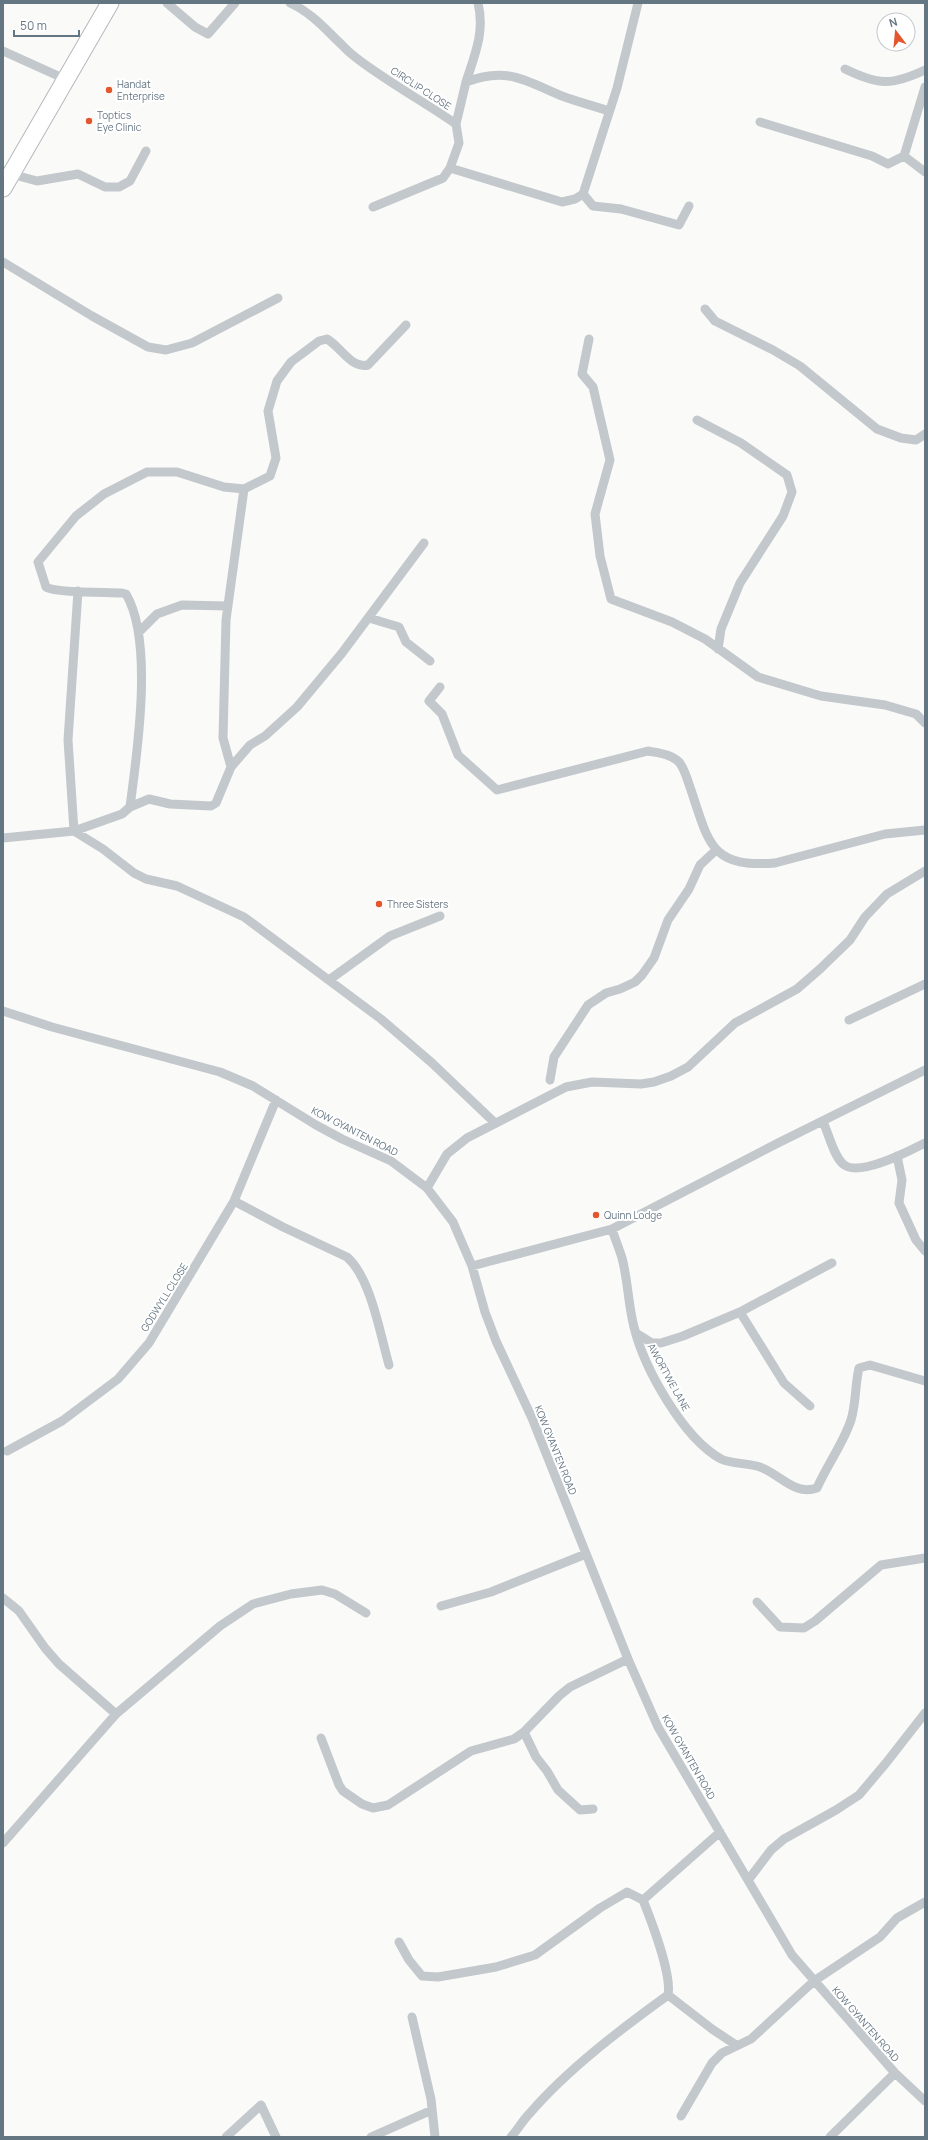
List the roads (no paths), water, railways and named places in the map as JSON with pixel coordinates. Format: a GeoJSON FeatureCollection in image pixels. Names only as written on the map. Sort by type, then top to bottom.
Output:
{"type":"FeatureCollection","features":[{"type":"Feature","properties":{"kind":"highway"},"geometry":{"type":"LineString","coordinates":[[7,181],[110,3]]}},
{"type":"Feature","properties":{"kind":"street"},"geometry":{"type":"LineString","coordinates":[[167,3],[195,27],[208,34],[235,3]]}},
{"type":"Feature","properties":{"kind":"street","name":"CIRCLIP CLOSE"},"geometry":{"type":"LineString","coordinates":[[290,3],[303,9],[325,26],[342,46],[376,72],[423,101],[456,124]]}},
{"type":"Feature","properties":{"kind":"street"},"geometry":{"type":"LineString","coordinates":[[373,207],[443,178],[450,168],[459,143],[456,124],[466,82],[481,34],[481,15],[478,3]]}},
{"type":"Feature","properties":{"kind":"street"},"geometry":{"type":"LineString","coordinates":[[450,168],[562,202],[575,199],[583,194],[609,111],[638,3]]}},
{"type":"Feature","properties":{"kind":"street"},"geometry":{"type":"LineString","coordinates":[[3,51],[65,80]]}},
{"type":"Feature","properties":{"kind":"street"},"geometry":{"type":"LineString","coordinates":[[845,69],[869,80],[884,81],[907,78],[925,70]]}},
{"type":"Feature","properties":{"kind":"street"},"geometry":{"type":"LineString","coordinates":[[466,82],[479,77],[505,75],[528,80],[563,96],[609,111]]}},
{"type":"Feature","properties":{"kind":"street"},"geometry":{"type":"LineString","coordinates":[[760,122],[872,156],[888,164],[904,156],[925,87]]}},
{"type":"Feature","properties":{"kind":"street"},"geometry":{"type":"LineString","coordinates":[[7,181],[37,181],[78,174],[105,187],[119,187],[130,181],[146,152]]}},
{"type":"Feature","properties":{"kind":"street"},"geometry":{"type":"LineString","coordinates":[[904,156],[925,172]]}},
{"type":"Feature","properties":{"kind":"street"},"geometry":{"type":"LineString","coordinates":[[583,194],[593,206],[620,209],[679,225],[689,206]]}},
{"type":"Feature","properties":{"kind":"street"},"geometry":{"type":"LineString","coordinates":[[3,262],[148,348],[166,350],[192,343],[278,298]]}},
{"type":"Feature","properties":{"kind":"street"},"geometry":{"type":"LineString","coordinates":[[705,309],[715,321],[773,350],[800,366],[877,429],[901,438],[916,440],[925,434]]}},
{"type":"Feature","properties":{"kind":"street"},"geometry":{"type":"LineString","coordinates":[[130,807],[142,697],[140,632],[126,594],[49,590],[46,587],[38,562],[76,516],[98,498],[147,472],[177,472],[224,487],[244,489],[270,476],[276,458],[268,411],[278,381],[291,362],[319,341],[327,339],[354,364],[361,367],[368,365],[406,325]]}},
{"type":"Feature","properties":{"kind":"street"},"geometry":{"type":"LineString","coordinates":[[589,339],[582,374],[593,387],[610,460],[595,514],[600,556],[611,599],[672,622],[705,639],[758,677],[821,696],[885,705],[916,714],[925,723]]}},
{"type":"Feature","properties":{"kind":"street"},"geometry":{"type":"LineString","coordinates":[[697,420],[741,442],[787,474],[792,492],[784,516],[740,583],[720,629],[718,649]]}},
{"type":"Feature","properties":{"kind":"street"},"geometry":{"type":"LineString","coordinates":[[231,767],[223,738],[226,620],[244,489]]}},
{"type":"Feature","properties":{"kind":"street"},"geometry":{"type":"LineString","coordinates":[[3,838],[74,831],[122,814],[130,807],[149,799],[170,804],[211,806],[216,803],[231,767],[250,745],[265,736],[297,707],[369,618],[424,543]]}},
{"type":"Feature","properties":{"kind":"street"},"geometry":{"type":"LineString","coordinates":[[74,831],[68,740],[78,591]]}},
{"type":"Feature","properties":{"kind":"street"},"geometry":{"type":"LineString","coordinates":[[140,632],[157,614],[182,605],[228,606]]}},
{"type":"Feature","properties":{"kind":"street"},"geometry":{"type":"LineString","coordinates":[[369,618],[399,627],[406,642],[430,661]]}},
{"type":"Feature","properties":{"kind":"street"},"geometry":{"type":"LineString","coordinates":[[440,687],[429,700],[442,714],[458,755],[497,790],[648,751],[667,754],[679,762],[682,767],[708,840],[715,851],[732,861],[760,864],[775,863],[885,834],[925,830]]}},
{"type":"Feature","properties":{"kind":"street"},"geometry":{"type":"LineString","coordinates":[[74,831],[104,849],[134,873],[146,879],[177,886],[244,918],[381,1019],[432,1063],[495,1123]]}},
{"type":"Feature","properties":{"kind":"street"},"geometry":{"type":"LineString","coordinates":[[550,1080],[554,1057],[588,1005],[606,993],[620,989],[635,982],[642,975],[654,958],[668,920],[689,889],[700,865],[715,851]]}},
{"type":"Feature","properties":{"kind":"street"},"geometry":{"type":"LineString","coordinates":[[427,1188],[447,1154],[467,1138],[566,1087],[592,1082],[641,1084],[654,1082],[671,1076],[688,1067],[735,1023],[797,989],[820,970],[850,940],[865,917],[887,894],[925,871]]}},
{"type":"Feature","properties":{"kind":"street"},"geometry":{"type":"LineString","coordinates":[[329,980],[390,936],[440,916]]}},
{"type":"Feature","properties":{"kind":"street"},"geometry":{"type":"LineString","coordinates":[[849,1020],[925,984]]}},
{"type":"Feature","properties":{"kind":"street","name":"KOW GYANTEN ROAD"},"geometry":{"type":"LineString","coordinates":[[3,1011],[52,1027],[220,1072],[253,1086],[323,1129],[391,1161],[427,1188],[453,1222],[472,1266],[493,1334],[532,1418],[628,1658],[658,1727],[749,1879],[792,1955],[895,2073],[925,2102]]}},
{"type":"Feature","properties":{"kind":"street"},"geometry":{"type":"LineString","coordinates":[[472,1266],[612,1229],[778,1143],[823,1122],[925,1070]]}},
{"type":"Feature","properties":{"kind":"street","name":"GODWYLL CLOSE"},"geometry":{"type":"LineString","coordinates":[[7,1451],[62,1421],[118,1379],[149,1343],[234,1201],[276,1100]]}},
{"type":"Feature","properties":{"kind":"street"},"geometry":{"type":"LineString","coordinates":[[823,1122],[838,1156],[844,1164],[853,1169],[881,1163],[925,1143]]}},
{"type":"Feature","properties":{"kind":"street"},"geometry":{"type":"LineString","coordinates":[[897,1156],[902,1180],[899,1203],[916,1240],[925,1251]]}},
{"type":"Feature","properties":{"kind":"street"},"geometry":{"type":"LineString","coordinates":[[234,1201],[283,1227],[342,1255],[353,1263],[371,1302],[389,1365]]}},
{"type":"Feature","properties":{"kind":"street","name":"AWORTWE LANE"},"geometry":{"type":"LineString","coordinates":[[612,1229],[622,1258],[636,1333],[648,1364],[673,1410],[695,1440],[706,1450],[723,1460],[761,1467],[800,1490],[817,1488],[843,1441],[852,1418],[859,1368],[870,1365],[925,1381]]}},
{"type":"Feature","properties":{"kind":"street"},"geometry":{"type":"LineString","coordinates":[[636,1333],[652,1343],[661,1343],[683,1336],[740,1312],[832,1264]]}},
{"type":"Feature","properties":{"kind":"street"},"geometry":{"type":"LineString","coordinates":[[740,1312],[784,1383],[810,1406]]}},
{"type":"Feature","properties":{"kind":"street"},"geometry":{"type":"LineString","coordinates":[[441,1606],[491,1592],[586,1554]]}},
{"type":"Feature","properties":{"kind":"street"},"geometry":{"type":"LineString","coordinates":[[757,1602],[780,1628],[804,1628],[816,1621],[881,1564],[925,1558]]}},
{"type":"Feature","properties":{"kind":"street"},"geometry":{"type":"LineString","coordinates":[[3,1843],[116,1714],[220,1626],[254,1604],[291,1594],[322,1590],[335,1594],[366,1613]]}},
{"type":"Feature","properties":{"kind":"street"},"geometry":{"type":"LineString","coordinates":[[3,1598],[19,1611],[45,1648],[59,1664],[116,1714]]}},
{"type":"Feature","properties":{"kind":"street"},"geometry":{"type":"LineString","coordinates":[[321,1738],[339,1785],[343,1791],[362,1804],[380,1808],[399,1799],[471,1752],[485,1746],[506,1742],[524,1732],[559,1696],[570,1688],[628,1658]]}},
{"type":"Feature","properties":{"kind":"street"},"geometry":{"type":"LineString","coordinates":[[749,1879],[771,1850],[784,1839],[836,1810],[859,1795],[925,1713]]}},
{"type":"Feature","properties":{"kind":"street"},"geometry":{"type":"LineString","coordinates":[[524,1732],[536,1757],[547,1771],[558,1790],[580,1810],[593,1809]]}},
{"type":"Feature","properties":{"kind":"street"},"geometry":{"type":"LineString","coordinates":[[643,1900],[720,1832]]}},
{"type":"Feature","properties":{"kind":"street"},"geometry":{"type":"LineString","coordinates":[[399,1942],[409,1960],[422,1976],[438,1977],[496,1967],[536,1955],[600,1908],[627,1892],[643,1900],[665,1966],[669,1988],[668,1995],[564,2079],[529,2113],[511,2137]]}},
{"type":"Feature","properties":{"kind":"street"},"geometry":{"type":"LineString","coordinates":[[681,2116],[712,2063],[722,2053],[751,2039],[814,1982],[880,1937],[897,1918],[925,1902]]}},
{"type":"Feature","properties":{"kind":"street"},"geometry":{"type":"LineString","coordinates":[[668,1995],[712,2029],[736,2045]]}},
{"type":"Feature","properties":{"kind":"street"},"geometry":{"type":"LineString","coordinates":[[412,2017],[432,2110],[435,2137]]}},
{"type":"Feature","properties":{"kind":"street"},"geometry":{"type":"LineString","coordinates":[[830,2137],[895,2073]]}},
{"type":"Feature","properties":{"kind":"street"},"geometry":{"type":"LineString","coordinates":[[226,2137],[261,2105],[276,2137]]}},
{"type":"Feature","properties":{"kind":"street"},"geometry":{"type":"LineString","coordinates":[[371,2137],[432,2110]]}},
{"type":"Feature","properties":{"kind":"place","name":"Handat Enterprise"},"geometry":{"type":"Point","coordinates":[109,90]}},
{"type":"Feature","properties":{"kind":"place","name":"Toptics Eye Clinic"},"geometry":{"type":"Point","coordinates":[89,121]}},
{"type":"Feature","properties":{"kind":"place","name":"Three Sisters"},"geometry":{"type":"Point","coordinates":[379,904]}},
{"type":"Feature","properties":{"kind":"place","name":"Quinn Lodge"},"geometry":{"type":"Point","coordinates":[596,1215]}}]}
